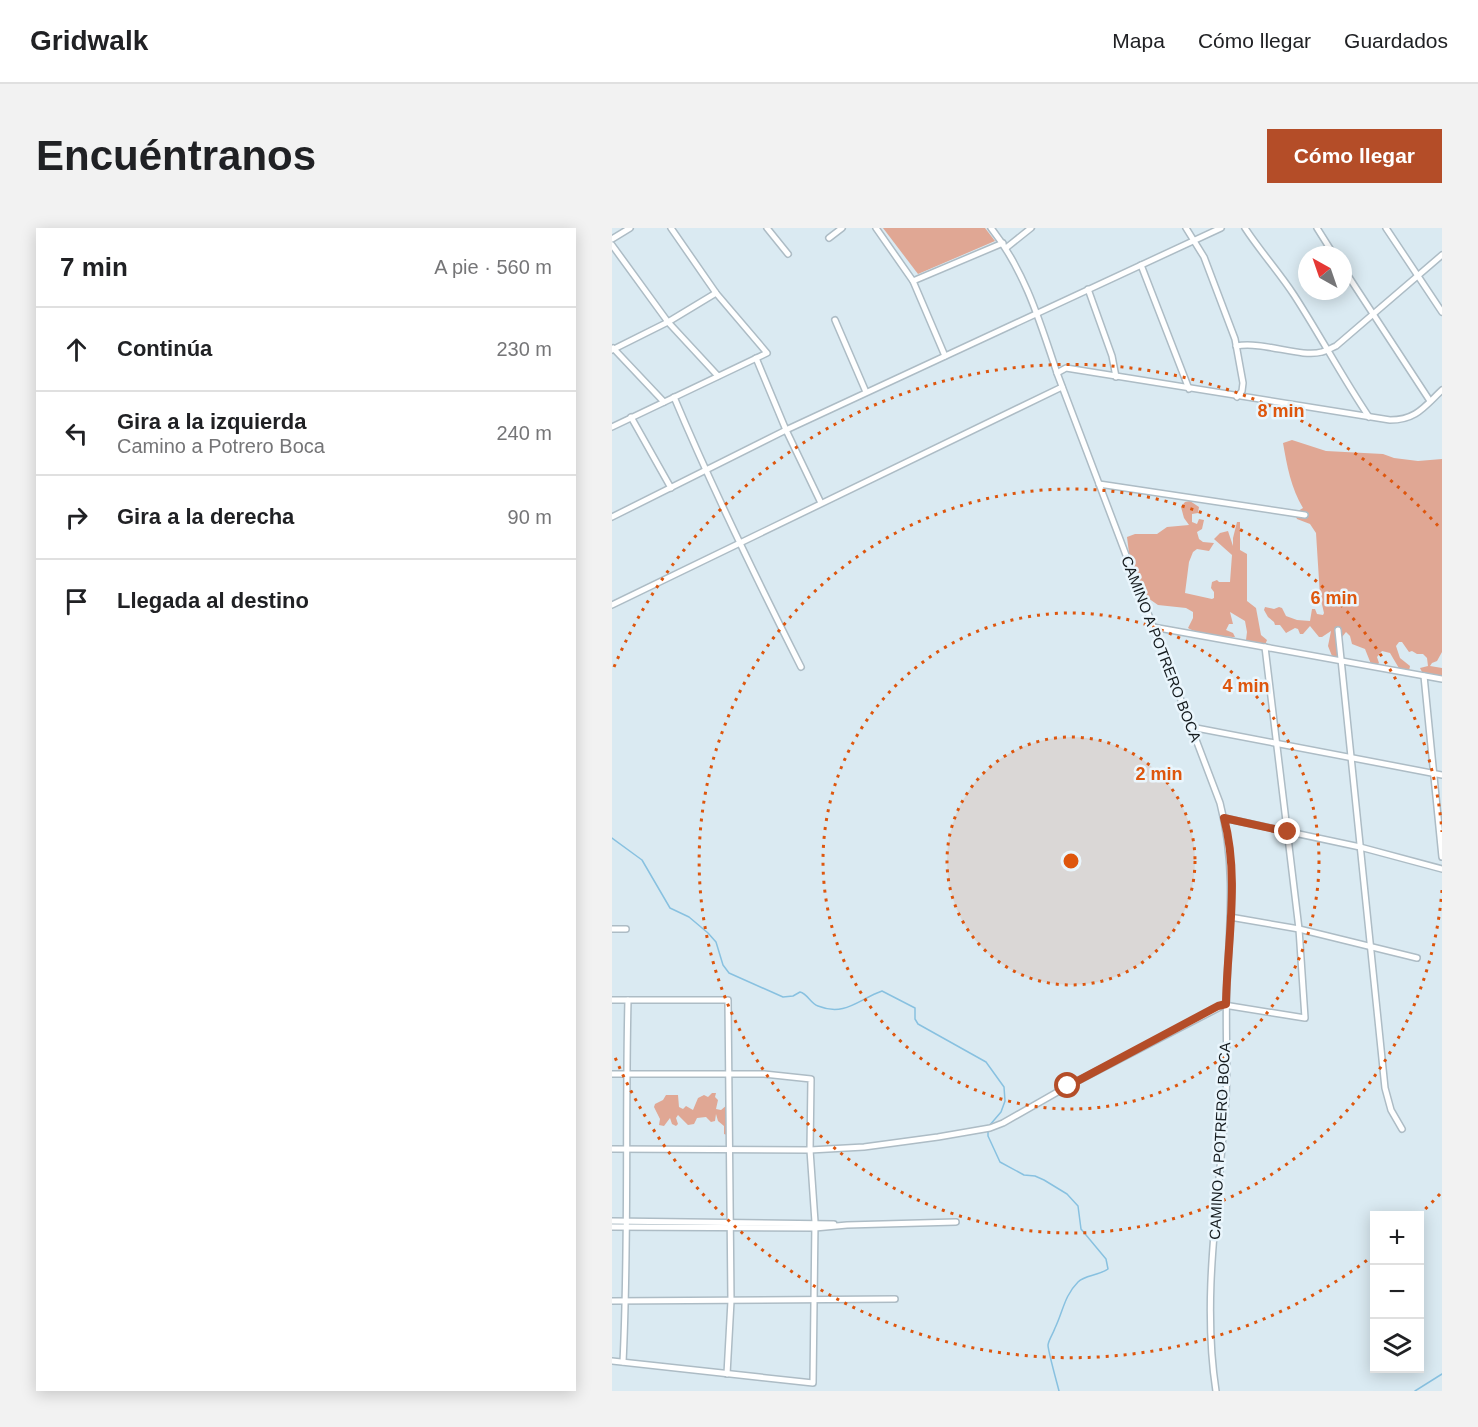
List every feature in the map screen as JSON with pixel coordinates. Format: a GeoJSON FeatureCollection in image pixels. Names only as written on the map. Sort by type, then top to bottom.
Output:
{"type":"FeatureCollection","features":[{"type":"Feature","properties":{"kind":"street"},"geometry":{"type":"LineString","coordinates":[[612,239],[630,228]]}},
{"type":"Feature","properties":{"kind":"street"},"geometry":{"type":"LineString","coordinates":[[612,427],[767,353],[716,293],[671,228]]}},
{"type":"Feature","properties":{"kind":"street"},"geometry":{"type":"LineString","coordinates":[[767,228],[788,254]]}},
{"type":"Feature","properties":{"kind":"street"},"geometry":{"type":"LineString","coordinates":[[829,238],[842,228]]}},
{"type":"Feature","properties":{"kind":"street"},"geometry":{"type":"LineString","coordinates":[[876,228],[913,281],[945,356]]}},
{"type":"Feature","properties":{"kind":"street","name":"CAMINO A POTRERO BOCA"},"geometry":{"type":"LineString","coordinates":[[991,228],[1005,245],[1037,312],[1062,387],[1224,818],[1230,850],[1230,917],[1226,1004],[1226,1095],[1211,1279],[1211,1362],[1215,1391]]}},
{"type":"Feature","properties":{"kind":"street"},"geometry":{"type":"LineString","coordinates":[[913,281],[1005,245],[1030,228]]}},
{"type":"Feature","properties":{"kind":"street"},"geometry":{"type":"LineString","coordinates":[[1186,228],[1204,257],[1236,346],[1243,383],[1242,391],[1237,397]]}},
{"type":"Feature","properties":{"kind":"street"},"geometry":{"type":"LineString","coordinates":[[613,514],[866,392],[1221,228]]}},
{"type":"Feature","properties":{"kind":"street"},"geometry":{"type":"LineString","coordinates":[[1245,228],[1280,274],[1329,349],[1339,371],[1369,417]]}},
{"type":"Feature","properties":{"kind":"street"},"geometry":{"type":"LineString","coordinates":[[1317,228],[1328,246]]}},
{"type":"Feature","properties":{"kind":"street"},"geometry":{"type":"LineString","coordinates":[[1386,228],[1442,312]]}},
{"type":"Feature","properties":{"kind":"street"},"geometry":{"type":"LineString","coordinates":[[612,245],[668,322],[718,376]]}},
{"type":"Feature","properties":{"kind":"street"},"geometry":{"type":"LineString","coordinates":[[1236,346],[1249,343],[1311,353],[1322,352],[1336,346],[1442,255]]}},
{"type":"Feature","properties":{"kind":"street"},"geometry":{"type":"LineString","coordinates":[[1141,265],[1189,389]]}},
{"type":"Feature","properties":{"kind":"street"},"geometry":{"type":"LineString","coordinates":[[1352,282],[1430,401]]}},
{"type":"Feature","properties":{"kind":"street"},"geometry":{"type":"LineString","coordinates":[[1088,289],[1112,356],[1116,377]]}},
{"type":"Feature","properties":{"kind":"street"},"geometry":{"type":"LineString","coordinates":[[664,402],[612,349],[668,322],[716,293]]}},
{"type":"Feature","properties":{"kind":"street"},"geometry":{"type":"LineString","coordinates":[[835,320],[866,392]]}},
{"type":"Feature","properties":{"kind":"street"},"geometry":{"type":"LineString","coordinates":[[756,358],[786,430],[821,503]]}},
{"type":"Feature","properties":{"kind":"street"},"geometry":{"type":"LineString","coordinates":[[1057,373],[1066,368],[1237,397],[1369,417],[1404,420],[1414,416],[1442,390]]}},
{"type":"Feature","properties":{"kind":"street"},"geometry":{"type":"LineString","coordinates":[[612,605],[1062,387]]}},
{"type":"Feature","properties":{"kind":"street"},"geometry":{"type":"LineString","coordinates":[[674,397],[738,543],[801,667]]}},
{"type":"Feature","properties":{"kind":"street"},"geometry":{"type":"LineString","coordinates":[[631,417],[671,488]]}},
{"type":"Feature","properties":{"kind":"street"},"geometry":{"type":"LineString","coordinates":[[1099,484],[1305,515]]}},
{"type":"Feature","properties":{"kind":"street"},"geometry":{"type":"LineString","coordinates":[[1153,627],[1442,680]]}},
{"type":"Feature","properties":{"kind":"street"},"geometry":{"type":"LineString","coordinates":[[1338,630],[1385,1088],[1391,1110],[1402,1129]]}},
{"type":"Feature","properties":{"kind":"street"},"geometry":{"type":"LineString","coordinates":[[612,1149],[810,1150],[884,1144],[987,1128],[1003,1123],[1218,1006],[1226,1004],[1305,1018],[1299,929],[1265,647]]}},
{"type":"Feature","properties":{"kind":"street"},"geometry":{"type":"LineString","coordinates":[[1424,676],[1442,857]]}},
{"type":"Feature","properties":{"kind":"street"},"geometry":{"type":"LineString","coordinates":[[1191,727],[1442,775]]}},
{"type":"Feature","properties":{"kind":"street"},"geometry":{"type":"LineString","coordinates":[[1224,818],[1360,847],[1442,869]]}},
{"type":"Feature","properties":{"kind":"street"},"geometry":{"type":"LineString","coordinates":[[1230,917],[1299,929],[1418,958]]}},
{"type":"Feature","properties":{"kind":"street"},"geometry":{"type":"LineString","coordinates":[[612,929],[626,929]]}},
{"type":"Feature","properties":{"kind":"street"},"geometry":{"type":"LineString","coordinates":[[612,1000],[728,1000],[731,1301],[727,1374]]}},
{"type":"Feature","properties":{"kind":"street"},"geometry":{"type":"LineString","coordinates":[[623,1362],[626,1301],[628,1000]]}},
{"type":"Feature","properties":{"kind":"street"},"geometry":{"type":"LineString","coordinates":[[612,1074],[764,1074],[811,1079],[810,1150],[815,1225],[813,1383],[612,1361]]}},
{"type":"Feature","properties":{"kind":"street"},"geometry":{"type":"LineString","coordinates":[[612,1221],[626,1225]]}},
{"type":"Feature","properties":{"kind":"street"},"geometry":{"type":"LineString","coordinates":[[612,1227],[956,1222]]}},
{"type":"Feature","properties":{"kind":"street"},"geometry":{"type":"LineString","coordinates":[[612,1301],[895,1299]]}},
{"type":"Feature","properties":{"kind":"shaded area"},"geometry":{"type":"Polygon","coordinates":[[[883,228],[985,228],[995,241],[918,274],[883,228]]]}},
{"type":"Feature","properties":{"kind":"shaded area"},"geometry":{"type":"Polygon","coordinates":[[[1292,440],[1326,451],[1383,454],[1418,461],[1442,459],[1442,652],[1437,661],[1430,666],[1442,668],[1442,678],[1422,672],[1420,668],[1428,666],[1427,658],[1423,654],[1409,652],[1402,642],[1396,646],[1400,658],[1410,666],[1409,671],[1400,670],[1390,653],[1382,651],[1377,657],[1379,663],[1371,664],[1365,649],[1352,644],[1346,632],[1338,642],[1338,656],[1332,656],[1328,646],[1331,631],[1319,637],[1310,626],[1303,634],[1295,628],[1286,633],[1280,625],[1275,625],[1268,617],[1264,610],[1265,607],[1282,608],[1286,616],[1297,620],[1310,621],[1312,609],[1315,609],[1317,614],[1323,615],[1324,613],[1320,596],[1316,533],[1310,524],[1296,517],[1298,511],[1303,508],[1292,485],[1283,443],[1292,440]]]}},
{"type":"Feature","properties":{"kind":"shaded area"},"geometry":{"type":"Polygon","coordinates":[[[1190,501],[1199,507],[1198,513],[1192,514],[1192,522],[1197,524],[1199,519],[1204,520],[1202,529],[1197,532],[1199,539],[1203,542],[1214,543],[1209,551],[1197,549],[1193,552],[1189,562],[1185,593],[1212,599],[1214,592],[1211,588],[1212,582],[1217,580],[1230,582],[1232,555],[1214,539],[1220,533],[1228,531],[1233,546],[1237,522],[1240,522],[1240,550],[1247,554],[1247,601],[1256,608],[1261,635],[1267,640],[1265,645],[1246,640],[1245,621],[1230,612],[1233,624],[1229,624],[1226,630],[1233,633],[1235,637],[1218,636],[1188,628],[1193,612],[1186,608],[1158,605],[1145,596],[1129,553],[1127,537],[1135,534],[1157,534],[1167,527],[1189,525],[1181,507],[1185,502],[1190,501]]]}},
{"type":"Feature","properties":{"kind":"shaded area"},"geometry":{"type":"Polygon","coordinates":[[[716,1093],[715,1097],[718,1100],[716,1109],[721,1110],[727,1105],[727,1135],[724,1134],[724,1126],[718,1121],[716,1114],[715,1121],[711,1122],[706,1117],[697,1118],[694,1124],[688,1125],[678,1115],[676,1126],[672,1124],[670,1118],[664,1126],[659,1125],[660,1119],[654,1107],[666,1095],[678,1095],[679,1107],[683,1109],[686,1106],[693,1110],[698,1098],[704,1095],[708,1097],[716,1093]]]}},
{"type":"Feature","properties":{"kind":"waterway"},"geometry":{"type":"LineString","coordinates":[[612,838],[642,860],[670,908],[689,917],[716,942],[723,965],[729,973],[783,997],[793,996],[800,992],[815,1005],[828,1009],[852,1006],[882,991],[915,1008],[915,1019],[918,1024],[986,1062],[1004,1087],[1005,1101],[1001,1112],[989,1126]]}},
{"type":"Feature","properties":{"kind":"waterway"},"geometry":{"type":"LineString","coordinates":[[988,1131],[988,1136],[1000,1162],[1024,1175],[1044,1180],[1067,1194],[1078,1206],[1081,1229],[1106,1259],[1108,1269],[1081,1280],[1073,1287],[1049,1341],[1048,1348],[1059,1391]]}},
{"type":"Feature","properties":{"kind":"waterway"},"geometry":{"type":"LineString","coordinates":[[1415,1391],[1442,1374]]}},
{"type":"Feature","properties":{"kind":"route"},"geometry":{"type":"LineString","coordinates":[[1068,1086],[1218,1006],[1226,1004],[1231,873],[1230,850],[1224,818],[1288,832]]}}]}
